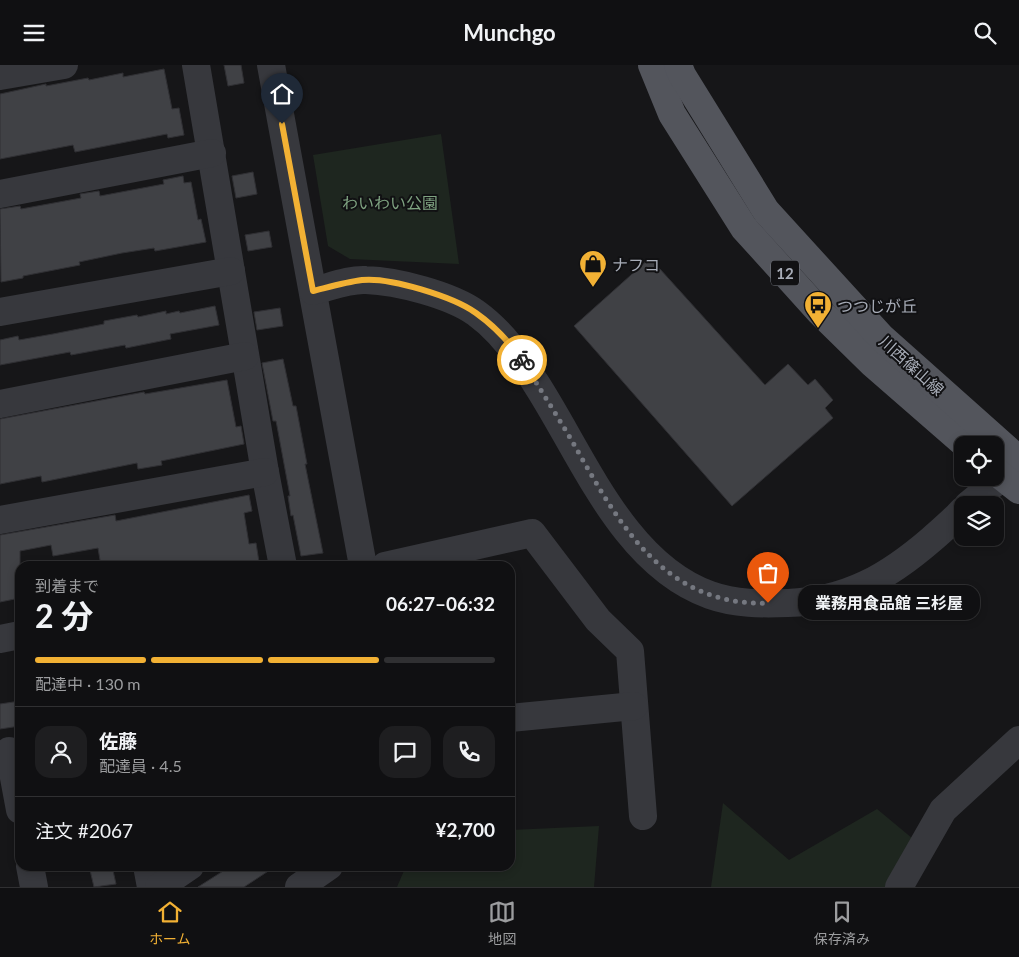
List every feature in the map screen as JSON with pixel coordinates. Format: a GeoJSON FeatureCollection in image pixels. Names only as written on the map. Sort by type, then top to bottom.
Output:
{"type":"FeatureCollection","features":[{"type":"Feature","properties":{"kind":"main road","name":"川西篠山線"},"geometry":{"type":"LineString","coordinates":[[652,65],[672,114],[744,228],[833,325],[956,436]]}},
{"type":"Feature","properties":{"kind":"main road","name":"川西篠山線"},"geometry":{"type":"LineString","coordinates":[[678,65],[682,75],[766,211],[881,337],[1011,472]]}},
{"type":"Feature","properties":{"kind":"street"},"geometry":{"type":"LineString","coordinates":[[0,76],[64,65]]}},
{"type":"Feature","properties":{"kind":"street"},"geometry":{"type":"LineString","coordinates":[[196,65],[265,472],[282,561]]}},
{"type":"Feature","properties":{"kind":"street"},"geometry":{"type":"LineString","coordinates":[[271,65],[362,561]]}},
{"type":"Feature","properties":{"kind":"street"},"geometry":{"type":"LineString","coordinates":[[0,194],[212,153]]}},
{"type":"Feature","properties":{"kind":"street"},"geometry":{"type":"LineString","coordinates":[[0,312],[231,271]]}},
{"type":"Feature","properties":{"kind":"street"},"geometry":{"type":"LineString","coordinates":[[313,291],[364,279],[406,285],[439,295],[476,313],[513,348],[556,414],[600,491],[628,534],[650,557],[674,577],[710,595],[752,604],[814,602],[866,585],[907,560],[954,518]]}},
{"type":"Feature","properties":{"kind":"street"},"geometry":{"type":"LineString","coordinates":[[0,404],[245,356]]}},
{"type":"Feature","properties":{"kind":"street"},"geometry":{"type":"LineString","coordinates":[[0,520],[265,472]]}},
{"type":"Feature","properties":{"kind":"street"},"geometry":{"type":"LineString","coordinates":[[980,496],[1011,472]]}},
{"type":"Feature","properties":{"kind":"street"},"geometry":{"type":"LineString","coordinates":[[432,561],[451,559],[532,533],[598,620],[630,651],[642,816]]}},
{"type":"Feature","properties":{"kind":"street"},"geometry":{"type":"LineString","coordinates":[[0,639],[15,636]]}},
{"type":"Feature","properties":{"kind":"street"},"geometry":{"type":"LineString","coordinates":[[515,718],[634,706]]}},
{"type":"Feature","properties":{"kind":"street"},"geometry":{"type":"LineString","coordinates":[[899,887],[943,810],[1019,740]]}},
{"type":"Feature","properties":{"kind":"street"},"geometry":{"type":"LineString","coordinates":[[10,751],[15,780]]}},
{"type":"Feature","properties":{"kind":"street"},"geometry":{"type":"LineString","coordinates":[[31,871],[34,887]]}},
{"type":"Feature","properties":{"kind":"street"},"geometry":{"type":"LineString","coordinates":[[148,871],[151,887]]}},
{"type":"Feature","properties":{"kind":"street"},"geometry":{"type":"LineString","coordinates":[[158,887],[182,871]]}},
{"type":"Feature","properties":{"kind":"street"},"geometry":{"type":"LineString","coordinates":[[299,887],[322,871]]}},
{"type":"Feature","properties":{"kind":"green space","name":"わいわい公園"},"geometry":{"type":"Polygon","coordinates":[[[441,134],[459,264],[350,259],[328,246],[313,155],[441,134]]]}},
{"type":"Feature","properties":{"kind":"green space"},"geometry":{"type":"Polygon","coordinates":[[[723,803],[789,860],[877,809],[930,853],[904,887],[711,887],[723,803]]]}},
{"type":"Feature","properties":{"kind":"green space"},"geometry":{"type":"Polygon","coordinates":[[[599,826],[594,887],[397,887],[404,871],[515,871],[515,830],[599,826]]]}},
{"type":"Feature","properties":{"kind":"building"},"geometry":{"type":"Polygon","coordinates":[[[224,65],[241,65],[244,83],[228,86],[224,65]]]}},
{"type":"Feature","properties":{"kind":"building"},"geometry":{"type":"Polygon","coordinates":[[[164,69],[172,109],[179,108],[184,135],[168,138],[167,134],[75,152],[73,145],[0,159],[0,94],[46,84],[46,86],[88,78],[89,80],[123,73],[123,77],[164,69]]]}},
{"type":"Feature","properties":{"kind":"building"},"geometry":{"type":"Polygon","coordinates":[[[253,172],[257,194],[236,198],[232,176],[253,172]]]}},
{"type":"Feature","properties":{"kind":"building"},"geometry":{"type":"Polygon","coordinates":[[[183,176],[184,183],[191,182],[198,220],[201,219],[206,242],[155,251],[154,248],[122,253],[79,262],[80,265],[1,282],[0,209],[20,206],[21,209],[81,198],[80,194],[99,191],[100,196],[164,184],[163,180],[183,176]]]}},
{"type":"Feature","properties":{"kind":"building"},"geometry":{"type":"Polygon","coordinates":[[[269,231],[272,247],[248,251],[245,235],[269,231]]]}},
{"type":"Feature","properties":{"kind":"building"},"geometry":{"type":"Polygon","coordinates":[[[650,258],[765,385],[788,364],[808,385],[815,379],[833,400],[825,408],[833,418],[732,506],[574,326],[650,258]]]}},
{"type":"Feature","properties":{"kind":"building"},"geometry":{"type":"Polygon","coordinates":[[[215,306],[219,325],[170,334],[171,339],[126,348],[125,345],[71,355],[70,352],[0,365],[0,340],[18,336],[19,340],[53,334],[137,315],[138,317],[166,311],[166,314],[179,311],[180,313],[215,306]]]}},
{"type":"Feature","properties":{"kind":"building"},"geometry":{"type":"Polygon","coordinates":[[[280,308],[283,326],[257,330],[254,312],[280,308]]]}},
{"type":"Feature","properties":{"kind":"building"},"geometry":{"type":"Polygon","coordinates":[[[283,359],[293,406],[296,406],[307,464],[305,464],[323,553],[301,556],[293,515],[291,516],[288,496],[290,496],[277,426],[276,421],[273,421],[262,363],[283,359]]]}},
{"type":"Feature","properties":{"kind":"building"},"geometry":{"type":"Polygon","coordinates":[[[227,380],[236,427],[241,426],[244,444],[161,461],[162,465],[138,469],[137,463],[42,482],[41,476],[0,484],[0,419],[144,392],[145,394],[227,380]]]}},
{"type":"Feature","properties":{"kind":"building"},"geometry":{"type":"Polygon","coordinates":[[[249,495],[252,511],[244,513],[249,544],[256,543],[259,561],[100,561],[98,548],[53,556],[51,545],[20,551],[20,561],[15,561],[15,599],[0,602],[0,535],[115,515],[116,521],[249,495]]]}},
{"type":"Feature","properties":{"kind":"building"},"geometry":{"type":"Polygon","coordinates":[[[15,702],[15,727],[0,729],[0,704],[15,702]]]}},
{"type":"Feature","properties":{"kind":"building"},"geometry":{"type":"Polygon","coordinates":[[[90,871],[113,871],[116,884],[94,887],[90,871]]]}},
{"type":"Feature","properties":{"kind":"building"},"geometry":{"type":"Polygon","coordinates":[[[223,871],[268,871],[244,887],[198,887],[223,871]]]}},
{"type":"Feature","properties":{"kind":"way so far"},"geometry":{"type":"LineString","coordinates":[[522,360],[556,414],[600,491],[628,534],[650,557],[674,577],[710,595],[752,604],[768,603]]}},
{"type":"Feature","properties":{"kind":"place","name":"ナフコ"},"geometry":{"type":"Point","coordinates":[593,288]}},
{"type":"Feature","properties":{"kind":"place","name":"つつじが丘"},"geometry":{"type":"Point","coordinates":[818,329]}},
{"type":"Feature","properties":{"kind":"place","name":"業務用食品館 三杉屋"},"geometry":{"type":"Point","coordinates":[768,603]}},
{"type":"Feature","properties":{"kind":"route"},"geometry":{"type":"LineString","coordinates":[[282,124],[313,291],[364,279],[406,285],[439,295],[476,313],[513,348],[522,360]]}}]}
